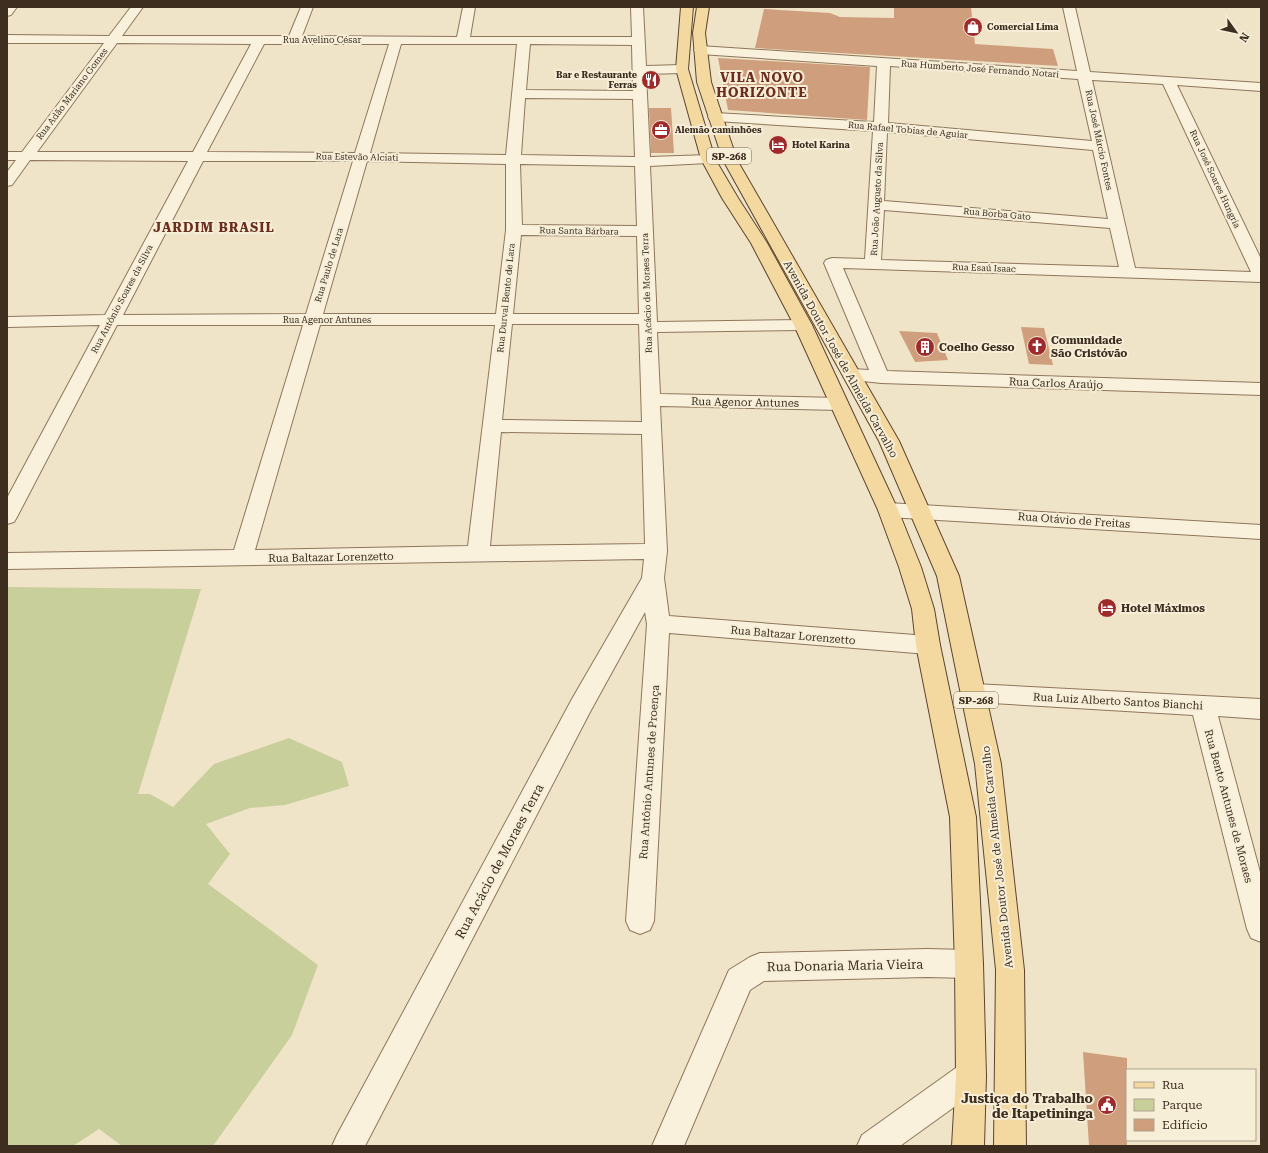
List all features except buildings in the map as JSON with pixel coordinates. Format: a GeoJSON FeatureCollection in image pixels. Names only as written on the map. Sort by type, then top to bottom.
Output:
{"type":"FeatureCollection","features":[{"type":"Feature","properties":{"kind":"main road","name":"Avenida Doutor José de Almeida Carvalho"},"geometry":{"type":"LineString","coordinates":[[687,7],[682,69],[708,159],[730,198],[759,242],[803,325],[888,510],[910,566],[923,609],[928,646],[956,774],[963,817],[969,964],[971,1076],[968,1146]]}},
{"type":"Feature","properties":{"kind":"main road","name":"Avenida Doutor José de Almeida Carvalho"},"geometry":{"type":"LineString","coordinates":[[703,7],[700,22],[700,50],[704,82],[730,160],[889,441],[921,511],[948,576],[988,764],[1010,970],[1010,1146]]}},
{"type":"Feature","properties":{"kind":"street"},"geometry":{"type":"LineString","coordinates":[[7,12],[11,7]]}},
{"type":"Feature","properties":{"kind":"street","name":"Rua Adão Mariano Gomes"},"geometry":{"type":"LineString","coordinates":[[7,182],[137,7]]}},
{"type":"Feature","properties":{"kind":"street"},"geometry":{"type":"LineString","coordinates":[[294,40],[307,7]]}},
{"type":"Feature","properties":{"kind":"street"},"geometry":{"type":"LineString","coordinates":[[463,40],[469,7]]}},
{"type":"Feature","properties":{"kind":"street","name":"Rua Acácio de Moraes Terra"},"geometry":{"type":"LineString","coordinates":[[637,7],[656,551],[653,578],[658,624]]}},
{"type":"Feature","properties":{"kind":"street","name":"Rua José Márcio Fontes"},"geometry":{"type":"LineString","coordinates":[[1070,7],[1128,272]]}},
{"type":"Feature","properties":{"kind":"street","name":"Rua Avelino César"},"geometry":{"type":"LineString","coordinates":[[7,39],[112,41],[260,39],[638,42]]}},
{"type":"Feature","properties":{"kind":"street","name":"Rua Antônio Soares da Silva"},"geometry":{"type":"LineString","coordinates":[[7,517],[260,39]]}},
{"type":"Feature","properties":{"kind":"street","name":"Rua Paulo de Lara"},"geometry":{"type":"LineString","coordinates":[[242,558],[396,40]]}},
{"type":"Feature","properties":{"kind":"street","name":"Rua Durval Bento de Lara"},"geometry":{"type":"LineString","coordinates":[[478,554],[514,230],[513,160],[524,41]]}},
{"type":"Feature","properties":{"kind":"street","name":"Rua Humberto José Fernando Notari"},"geometry":{"type":"LineString","coordinates":[[700,50],[1261,87]]}},
{"type":"Feature","properties":{"kind":"street","name":"Rua João Augusto da Silva"},"geometry":{"type":"LineString","coordinates":[[873,264],[884,62]]}},
{"type":"Feature","properties":{"kind":"street"},"geometry":{"type":"LineString","coordinates":[[639,70],[682,69]]}},
{"type":"Feature","properties":{"kind":"street","name":"Rua José Soares Hungria"},"geometry":{"type":"LineString","coordinates":[[1168,81],[1261,276]]}},
{"type":"Feature","properties":{"kind":"street"},"geometry":{"type":"LineString","coordinates":[[518,94],[640,95]]}},
{"type":"Feature","properties":{"kind":"street","name":"Rua Rafael Tobias de Aguiar"},"geometry":{"type":"LineString","coordinates":[[715,117],[881,127],[1100,146]]}},
{"type":"Feature","properties":{"kind":"street","name":"Rua Estevão Alciati"},"geometry":{"type":"LineString","coordinates":[[7,156],[361,156],[642,162],[708,159]]}},
{"type":"Feature","properties":{"kind":"street","name":"Rua Borba Gato"},"geometry":{"type":"LineString","coordinates":[[876,205],[1117,224]]}},
{"type":"Feature","properties":{"kind":"street","name":"Rua Santa Bárbara"},"geometry":{"type":"LineString","coordinates":[[514,230],[644,231]]}},
{"type":"Feature","properties":{"kind":"street","name":"Rua Esaú Isaac"},"geometry":{"type":"LineString","coordinates":[[881,377],[832,263],[1261,276]]}},
{"type":"Feature","properties":{"kind":"street","name":"Rua Agenor Antunes"},"geometry":{"type":"LineString","coordinates":[[7,322],[110,320],[504,320],[803,325]]}},
{"type":"Feature","properties":{"kind":"street","name":"Rua Carlos Araújo"},"geometry":{"type":"LineString","coordinates":[[852,375],[1261,389]]}},
{"type":"Feature","properties":{"kind":"street","name":"Rua Agenor Antunes"},"geometry":{"type":"LineString","coordinates":[[650,400],[839,404]]}},
{"type":"Feature","properties":{"kind":"street"},"geometry":{"type":"LineString","coordinates":[[492,426],[652,428]]}},
{"type":"Feature","properties":{"kind":"street","name":"Rua Otávio de Freitas"},"geometry":{"type":"LineString","coordinates":[[888,510],[1261,532]]}},
{"type":"Feature","properties":{"kind":"street","name":"Rua Baltazar Lorenzetto"},"geometry":{"type":"LineString","coordinates":[[7,561],[656,551]]}},
{"type":"Feature","properties":{"kind":"street","name":"Rua Acácio de Moraes Terra"},"geometry":{"type":"LineString","coordinates":[[348,1146],[581,706],[653,578]]}},
{"type":"Feature","properties":{"kind":"street","name":"Rua Baltazar Lorenzetto"},"geometry":{"type":"LineString","coordinates":[[658,624],[928,646]]}},
{"type":"Feature","properties":{"kind":"street","name":"Rua Antônio Antunes de Proença"},"geometry":{"type":"LineString","coordinates":[[640,921],[658,624]]}},
{"type":"Feature","properties":{"kind":"street","name":"Rua Luiz Alberto Santos Bianchi"},"geometry":{"type":"LineString","coordinates":[[974,693],[1261,710]]}},
{"type":"Feature","properties":{"kind":"street","name":"Rua Bento Antunes de Moraes"},"geometry":{"type":"LineString","coordinates":[[1203,706],[1261,929]]}},
{"type":"Feature","properties":{"kind":"street","name":"Rua Donaria Maria Vieira"},"geometry":{"type":"LineString","coordinates":[[668,1146],[739,980],[744,976],[760,967],[927,963],[969,964]]}},
{"type":"Feature","properties":{"kind":"street"},"geometry":{"type":"LineString","coordinates":[[873,1146],[971,1076]]}},
{"type":"Feature","properties":{"kind":"green space"},"geometry":{"type":"Polygon","coordinates":[[[7,587],[201,589],[138,794],[150,794],[173,807],[214,764],[289,738],[342,762],[349,786],[285,805],[250,808],[206,824],[230,854],[208,884],[318,965],[292,1035],[213,1146],[122,1146],[99,1129],[73,1146],[7,1146],[7,587]]]}},
{"type":"Feature","properties":{"kind":"place","name":"Comercial Lima"},"geometry":{"type":"Point","coordinates":[973,27]}},
{"type":"Feature","properties":{"kind":"place","name":"Bar e Restaurante Ferras"},"geometry":{"type":"Point","coordinates":[651,80]}},
{"type":"Feature","properties":{"kind":"place","name":"Alemão caminhões"},"geometry":{"type":"Point","coordinates":[661,130]}},
{"type":"Feature","properties":{"kind":"place","name":"Hotel Karina"},"geometry":{"type":"Point","coordinates":[778,145]}},
{"type":"Feature","properties":{"kind":"place","name":"Comunidade São Cristóvão"},"geometry":{"type":"Point","coordinates":[1037,346]}},
{"type":"Feature","properties":{"kind":"place","name":"Coelho Gesso"},"geometry":{"type":"Point","coordinates":[925,347]}},
{"type":"Feature","properties":{"kind":"place","name":"Hotel Máximos"},"geometry":{"type":"Point","coordinates":[1107,608]}},
{"type":"Feature","properties":{"kind":"place","name":"Justiça do Trabalho de Itapetininga"},"geometry":{"type":"Point","coordinates":[1107,1105]}},
{"type":"Feature","properties":{"kind":"district","name":"VILA NOVO HORIZONTE"},"geometry":{"type":"Point","coordinates":[762,84]}},
{"type":"Feature","properties":{"kind":"district","name":"JARDIM BRASIL"},"geometry":{"type":"Point","coordinates":[214,227]}}]}
